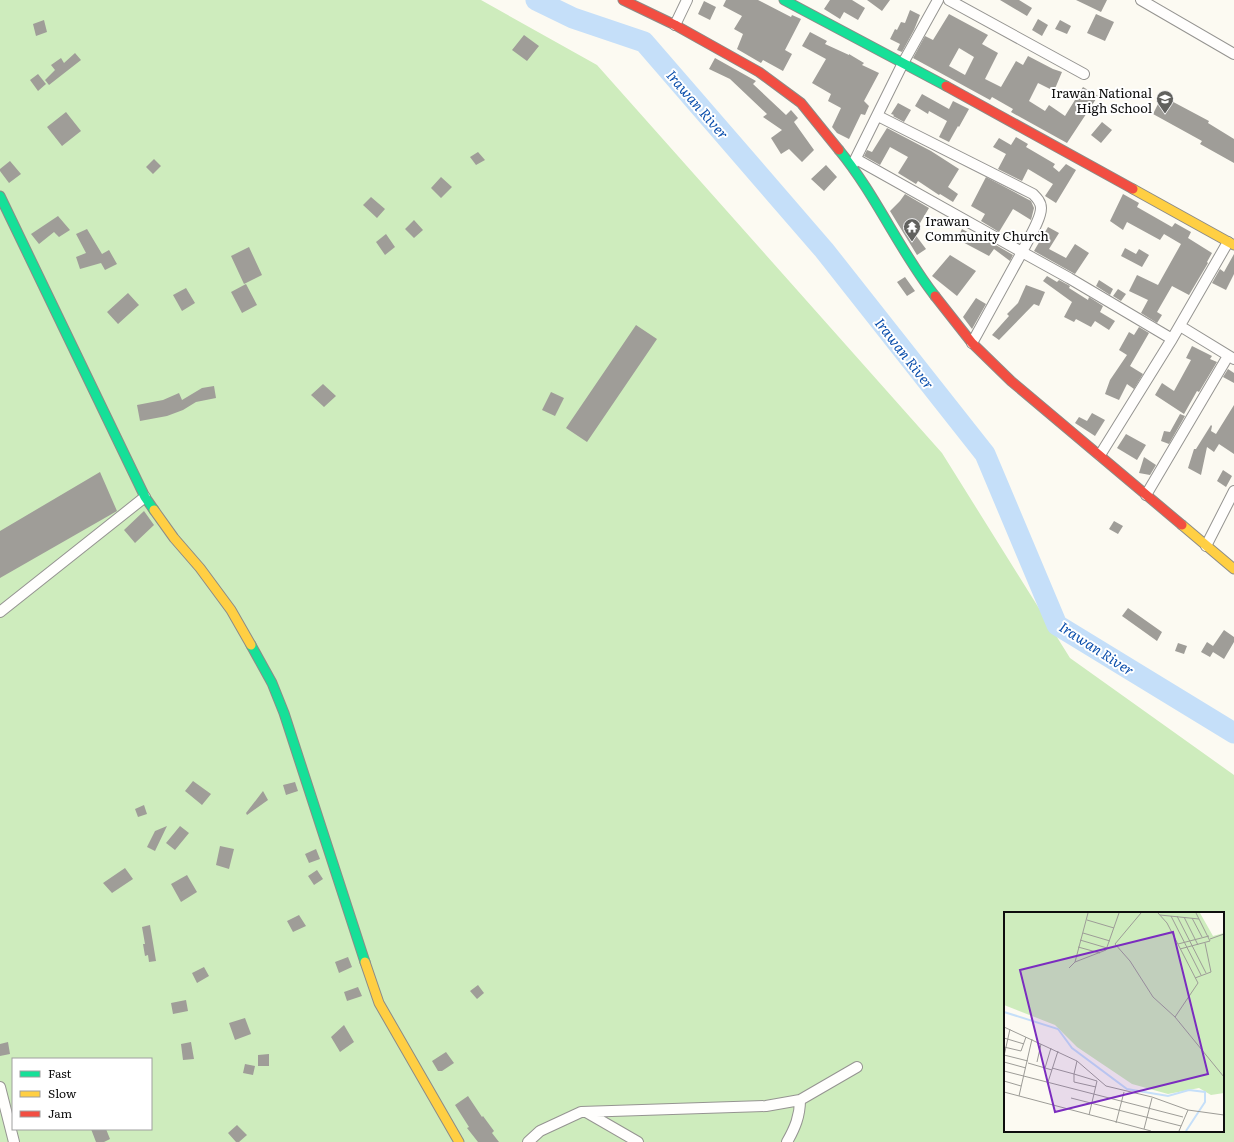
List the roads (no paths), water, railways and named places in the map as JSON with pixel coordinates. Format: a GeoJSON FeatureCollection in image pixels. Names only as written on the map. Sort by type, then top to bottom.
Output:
{"type":"FeatureCollection","features":[{"type":"Feature","properties":{"kind":"street"},"geometry":{"type":"LineString","coordinates":[[623,0],[675,25],[759,72],[802,103],[854,163],[910,261],[931,292],[972,343],[1012,381],[1234,569]]}},
{"type":"Feature","properties":{"kind":"street"},"geometry":{"type":"LineString","coordinates":[[675,25],[688,0]]}},
{"type":"Feature","properties":{"kind":"street"},"geometry":{"type":"LineString","coordinates":[[784,0],[903,63],[1231,244],[1100,455]]}},
{"type":"Feature","properties":{"kind":"street"},"geometry":{"type":"LineString","coordinates":[[854,163],[903,63],[938,0]]}},
{"type":"Feature","properties":{"kind":"street"},"geometry":{"type":"LineString","coordinates":[[949,0],[1084,74]]}},
{"type":"Feature","properties":{"kind":"street"},"geometry":{"type":"LineString","coordinates":[[1141,0],[1234,54]]}},
{"type":"Feature","properties":{"kind":"street"},"geometry":{"type":"LineString","coordinates":[[878,116],[1033,194],[1039,200],[1041,208],[1040,216],[972,343]]}},
{"type":"Feature","properties":{"kind":"street"},"geometry":{"type":"LineString","coordinates":[[854,163],[1069,278],[1172,339]]}},
{"type":"Feature","properties":{"kind":"street"},"geometry":{"type":"LineString","coordinates":[[0,196],[145,497],[174,538],[200,568],[231,610],[272,683],[284,713],[379,1003],[460,1142]]}},
{"type":"Feature","properties":{"kind":"street"},"geometry":{"type":"LineString","coordinates":[[1146,495],[1231,358],[1180,326]]}},
{"type":"Feature","properties":{"kind":"street"},"geometry":{"type":"LineString","coordinates":[[1206,546],[1234,491]]}},
{"type":"Feature","properties":{"kind":"street"},"geometry":{"type":"LineString","coordinates":[[0,612],[145,497]]}},
{"type":"Feature","properties":{"kind":"street"},"geometry":{"type":"LineString","coordinates":[[528,1142],[540,1131],[581,1112],[766,1106],[800,1100],[857,1066]]}},
{"type":"Feature","properties":{"kind":"street"},"geometry":{"type":"LineString","coordinates":[[0,1087],[14,1142]]}},
{"type":"Feature","properties":{"kind":"street"},"geometry":{"type":"LineString","coordinates":[[787,1142],[794,1131],[797,1122],[800,1112],[800,1100]]}},
{"type":"Feature","properties":{"kind":"street"},"geometry":{"type":"LineString","coordinates":[[586,1112],[638,1142]]}},
{"type":"Feature","properties":{"kind":"waterway","name":"Irawan River"},"geometry":{"type":"LineString","coordinates":[[536,0],[573,18],[644,42],[824,250],[985,454],[1057,625],[1234,733]]}},
{"type":"Feature","properties":{"kind":"place","name":"Irawan National High School"},"geometry":{"type":"Point","coordinates":[1165,114]}},
{"type":"Feature","properties":{"kind":"place","name":"Irawan Community Church"},"geometry":{"type":"Point","coordinates":[912,242]}}]}
